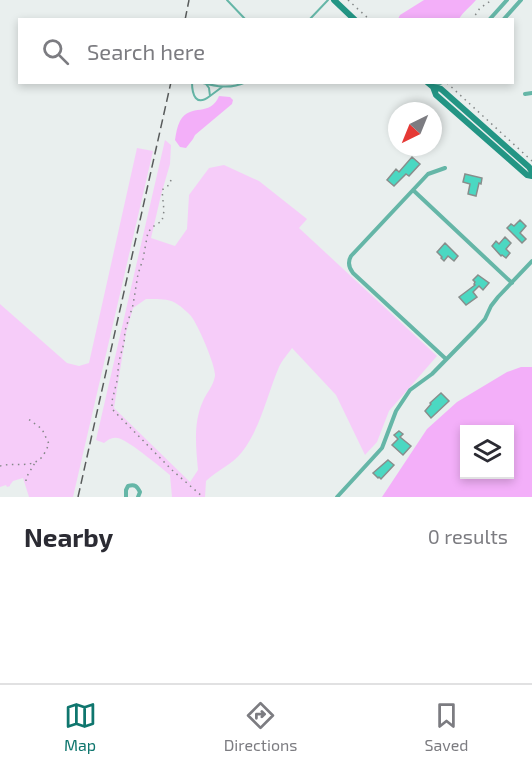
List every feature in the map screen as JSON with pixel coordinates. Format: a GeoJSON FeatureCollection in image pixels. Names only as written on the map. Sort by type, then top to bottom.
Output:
{"type":"FeatureCollection","features":[{"type":"Feature","properties":{"kind":"main road"},"geometry":{"type":"LineString","coordinates":[[334,0],[354,18]]}},
{"type":"Feature","properties":{"kind":"main road"},"geometry":{"type":"LineString","coordinates":[[431,84],[436,95],[527,175],[532,174]]}},
{"type":"Feature","properties":{"kind":"street"},"geometry":{"type":"LineString","coordinates":[[491,18],[507,0]]}},
{"type":"Feature","properties":{"kind":"street"},"geometry":{"type":"LineString","coordinates":[[505,18],[521,0]]}},
{"type":"Feature","properties":{"kind":"street"},"geometry":{"type":"LineString","coordinates":[[525,94],[532,93]]}},
{"type":"Feature","properties":{"kind":"street"},"geometry":{"type":"LineString","coordinates":[[445,168],[428,174],[349,259],[350,269],[446,359]]}},
{"type":"Feature","properties":{"kind":"street"},"geometry":{"type":"LineString","coordinates":[[413,190],[512,283]]}},
{"type":"Feature","properties":{"kind":"street"},"geometry":{"type":"LineString","coordinates":[[337,497],[381,448],[392,420],[410,390],[432,374],[475,330],[491,306],[532,261]]}},
{"type":"Feature","properties":{"kind":"street"},"geometry":{"type":"LineString","coordinates":[[126,497],[128,486],[132,485],[136,486],[140,492],[138,497]]}},
{"type":"Feature","properties":{"kind":"lane"},"geometry":{"type":"LineString","coordinates":[[227,0],[244,18]]}},
{"type":"Feature","properties":{"kind":"lane"},"geometry":{"type":"LineString","coordinates":[[311,18],[328,0]]}},
{"type":"Feature","properties":{"kind":"lane"},"geometry":{"type":"LineString","coordinates":[[192,84],[192,91],[196,98],[203,100],[222,87]]}},
{"type":"Feature","properties":{"kind":"lane"},"geometry":{"type":"LineString","coordinates":[[206,84],[210,96]]}},
{"type":"Feature","properties":{"kind":"lane"},"geometry":{"type":"LineString","coordinates":[[206,84],[222,87],[240,84]]}},
{"type":"Feature","properties":{"kind":"path"},"geometry":{"type":"LineString","coordinates":[[348,0],[368,18]]}},
{"type":"Feature","properties":{"kind":"path"},"geometry":{"type":"LineString","coordinates":[[473,18],[480,8],[492,0]]}},
{"type":"Feature","properties":{"kind":"path"},"geometry":{"type":"LineString","coordinates":[[447,84],[532,161]]}},
{"type":"Feature","properties":{"kind":"path"},"geometry":{"type":"LineString","coordinates":[[171,180],[169,185],[162,190],[164,211],[162,221],[148,232],[133,305],[125,330],[111,409],[202,497]]}},
{"type":"Feature","properties":{"kind":"path"},"geometry":{"type":"LineString","coordinates":[[0,466],[25,465],[41,459],[49,444],[42,429],[27,418]]}},
{"type":"Feature","properties":{"kind":"path"},"geometry":{"type":"LineString","coordinates":[[26,481],[36,461]]}},
{"type":"Feature","properties":{"kind":"shaded area"},"geometry":{"type":"Polygon","coordinates":[[[424,0],[476,0],[460,18],[398,18],[424,0]]]}},
{"type":"Feature","properties":{"kind":"shaded area"},"geometry":{"type":"Polygon","coordinates":[[[219,96],[230,97],[233,100],[232,104],[195,135],[186,148],[180,147],[175,140],[184,115],[211,107],[219,96]]]}},
{"type":"Feature","properties":{"kind":"shaded area"},"geometry":{"type":"Polygon","coordinates":[[[165,140],[171,145],[170,164],[151,238],[175,246],[187,229],[189,195],[209,168],[224,165],[259,181],[307,219],[299,228],[437,356],[389,411],[377,442],[365,455],[336,395],[292,348],[279,367],[259,422],[249,442],[234,460],[206,481],[205,497],[172,497],[170,475],[143,454],[121,439],[113,438],[104,443],[96,440],[165,140]],[[146,299],[133,308],[126,333],[114,408],[190,482],[198,470],[196,435],[200,409],[214,380],[215,371],[191,316],[174,302],[146,299]]]}},
{"type":"Feature","properties":{"kind":"shaded area"},"geometry":{"type":"Polygon","coordinates":[[[137,148],[153,151],[73,497],[29,497],[23,478],[13,481],[10,486],[0,487],[0,304],[67,363],[79,366],[89,363],[137,148]]]}},
{"type":"Feature","properties":{"kind":"shaded area"},"geometry":{"type":"Polygon","coordinates":[[[521,367],[532,367],[532,497],[382,497],[427,429],[457,402],[507,372],[521,367]]]}},
{"type":"Feature","properties":{"kind":"building"},"geometry":{"type":"Polygon","coordinates":[[[412,157],[420,164],[409,176],[406,174],[394,186],[387,180],[396,169],[399,172],[412,157]]]}},
{"type":"Feature","properties":{"kind":"building"},"geometry":{"type":"Polygon","coordinates":[[[465,174],[482,178],[476,196],[468,194],[470,184],[463,182],[465,174]]]}},
{"type":"Feature","properties":{"kind":"building"},"geometry":{"type":"Polygon","coordinates":[[[520,220],[526,226],[520,233],[526,239],[522,243],[507,228],[511,224],[514,226],[520,220]]]}},
{"type":"Feature","properties":{"kind":"building"},"geometry":{"type":"Polygon","coordinates":[[[505,237],[511,243],[506,249],[510,253],[506,258],[492,246],[496,241],[499,244],[505,237]]]}},
{"type":"Feature","properties":{"kind":"building"},"geometry":{"type":"Polygon","coordinates":[[[445,243],[458,256],[454,261],[448,256],[444,261],[437,252],[445,243]]]}},
{"type":"Feature","properties":{"kind":"building"},"geometry":{"type":"Polygon","coordinates":[[[478,275],[489,283],[483,290],[479,286],[473,292],[477,297],[466,305],[459,297],[475,285],[473,280],[478,275]]]}},
{"type":"Feature","properties":{"kind":"building"},"geometry":{"type":"Polygon","coordinates":[[[441,393],[449,401],[431,418],[425,411],[441,393]]]}},
{"type":"Feature","properties":{"kind":"building"},"geometry":{"type":"Polygon","coordinates":[[[399,431],[403,434],[400,437],[411,446],[403,455],[392,445],[398,439],[394,435],[399,431]]]}},
{"type":"Feature","properties":{"kind":"building"},"geometry":{"type":"Polygon","coordinates":[[[388,460],[394,465],[381,479],[378,478],[373,473],[388,460]]]}},
{"type":"Feature","properties":{"kind":"railway"},"geometry":{"type":"LineString","coordinates":[[185,18],[189,0]]}},
{"type":"Feature","properties":{"kind":"railway"},"geometry":{"type":"LineString","coordinates":[[78,497],[171,84]]}}]}
